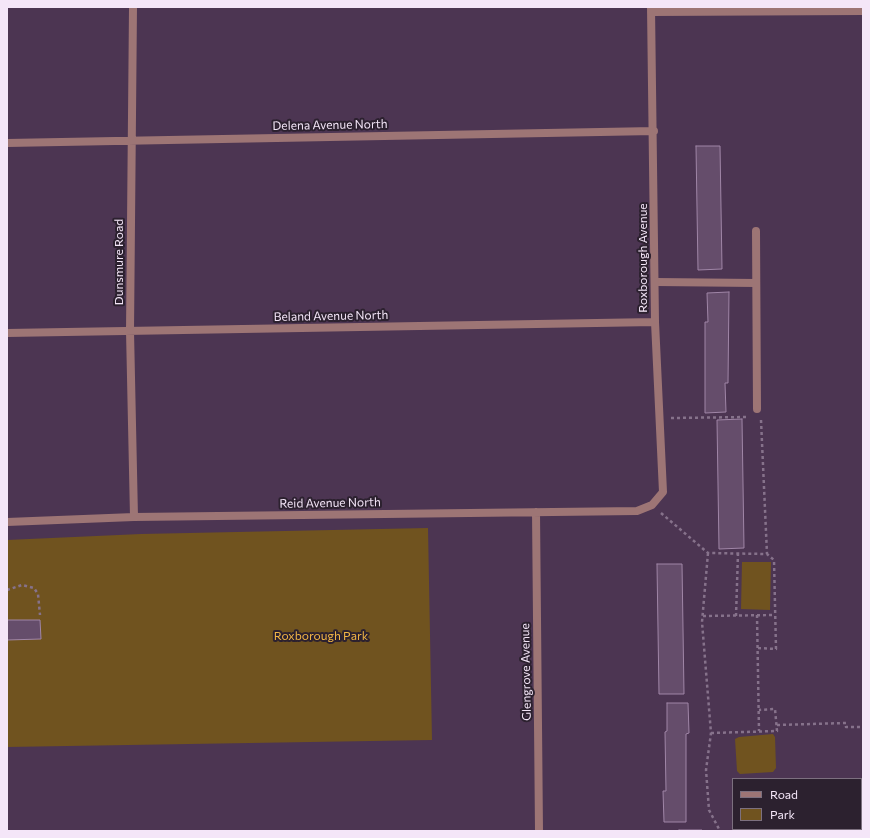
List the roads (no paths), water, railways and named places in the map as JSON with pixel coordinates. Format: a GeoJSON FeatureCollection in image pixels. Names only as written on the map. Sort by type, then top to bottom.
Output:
{"type":"FeatureCollection","features":[{"type":"Feature","properties":{"kind":"street","name":"Dunsmure Road"},"geometry":{"type":"LineString","coordinates":[[133,7],[130,331],[134,517]]}},
{"type":"Feature","properties":{"kind":"street"},"geometry":{"type":"LineString","coordinates":[[651,10],[863,11]]}},
{"type":"Feature","properties":{"kind":"street","name":"Roxborough Avenue"},"geometry":{"type":"LineString","coordinates":[[651,10],[658,419],[663,492],[652,505]]}},
{"type":"Feature","properties":{"kind":"street","name":"Delena Avenue North"},"geometry":{"type":"LineString","coordinates":[[7,143],[654,131]]}},
{"type":"Feature","properties":{"kind":"street"},"geometry":{"type":"LineString","coordinates":[[756,231],[756,408]]}},
{"type":"Feature","properties":{"kind":"street"},"geometry":{"type":"LineString","coordinates":[[656,282],[756,283]]}},
{"type":"Feature","properties":{"kind":"street","name":"Beland Avenue North"},"geometry":{"type":"LineString","coordinates":[[7,333],[656,322]]}},
{"type":"Feature","properties":{"kind":"street","name":"Reid Avenue North"},"geometry":{"type":"LineString","coordinates":[[7,522],[134,517],[637,511],[652,505]]}},
{"type":"Feature","properties":{"kind":"street","name":"Glengrove Avenue"},"geometry":{"type":"LineString","coordinates":[[536,512],[539,831]]}},
{"type":"Feature","properties":{"kind":"park label","name":"Roxborough Park"},"geometry":{"type":"Point","coordinates":[321,636]}}]}
